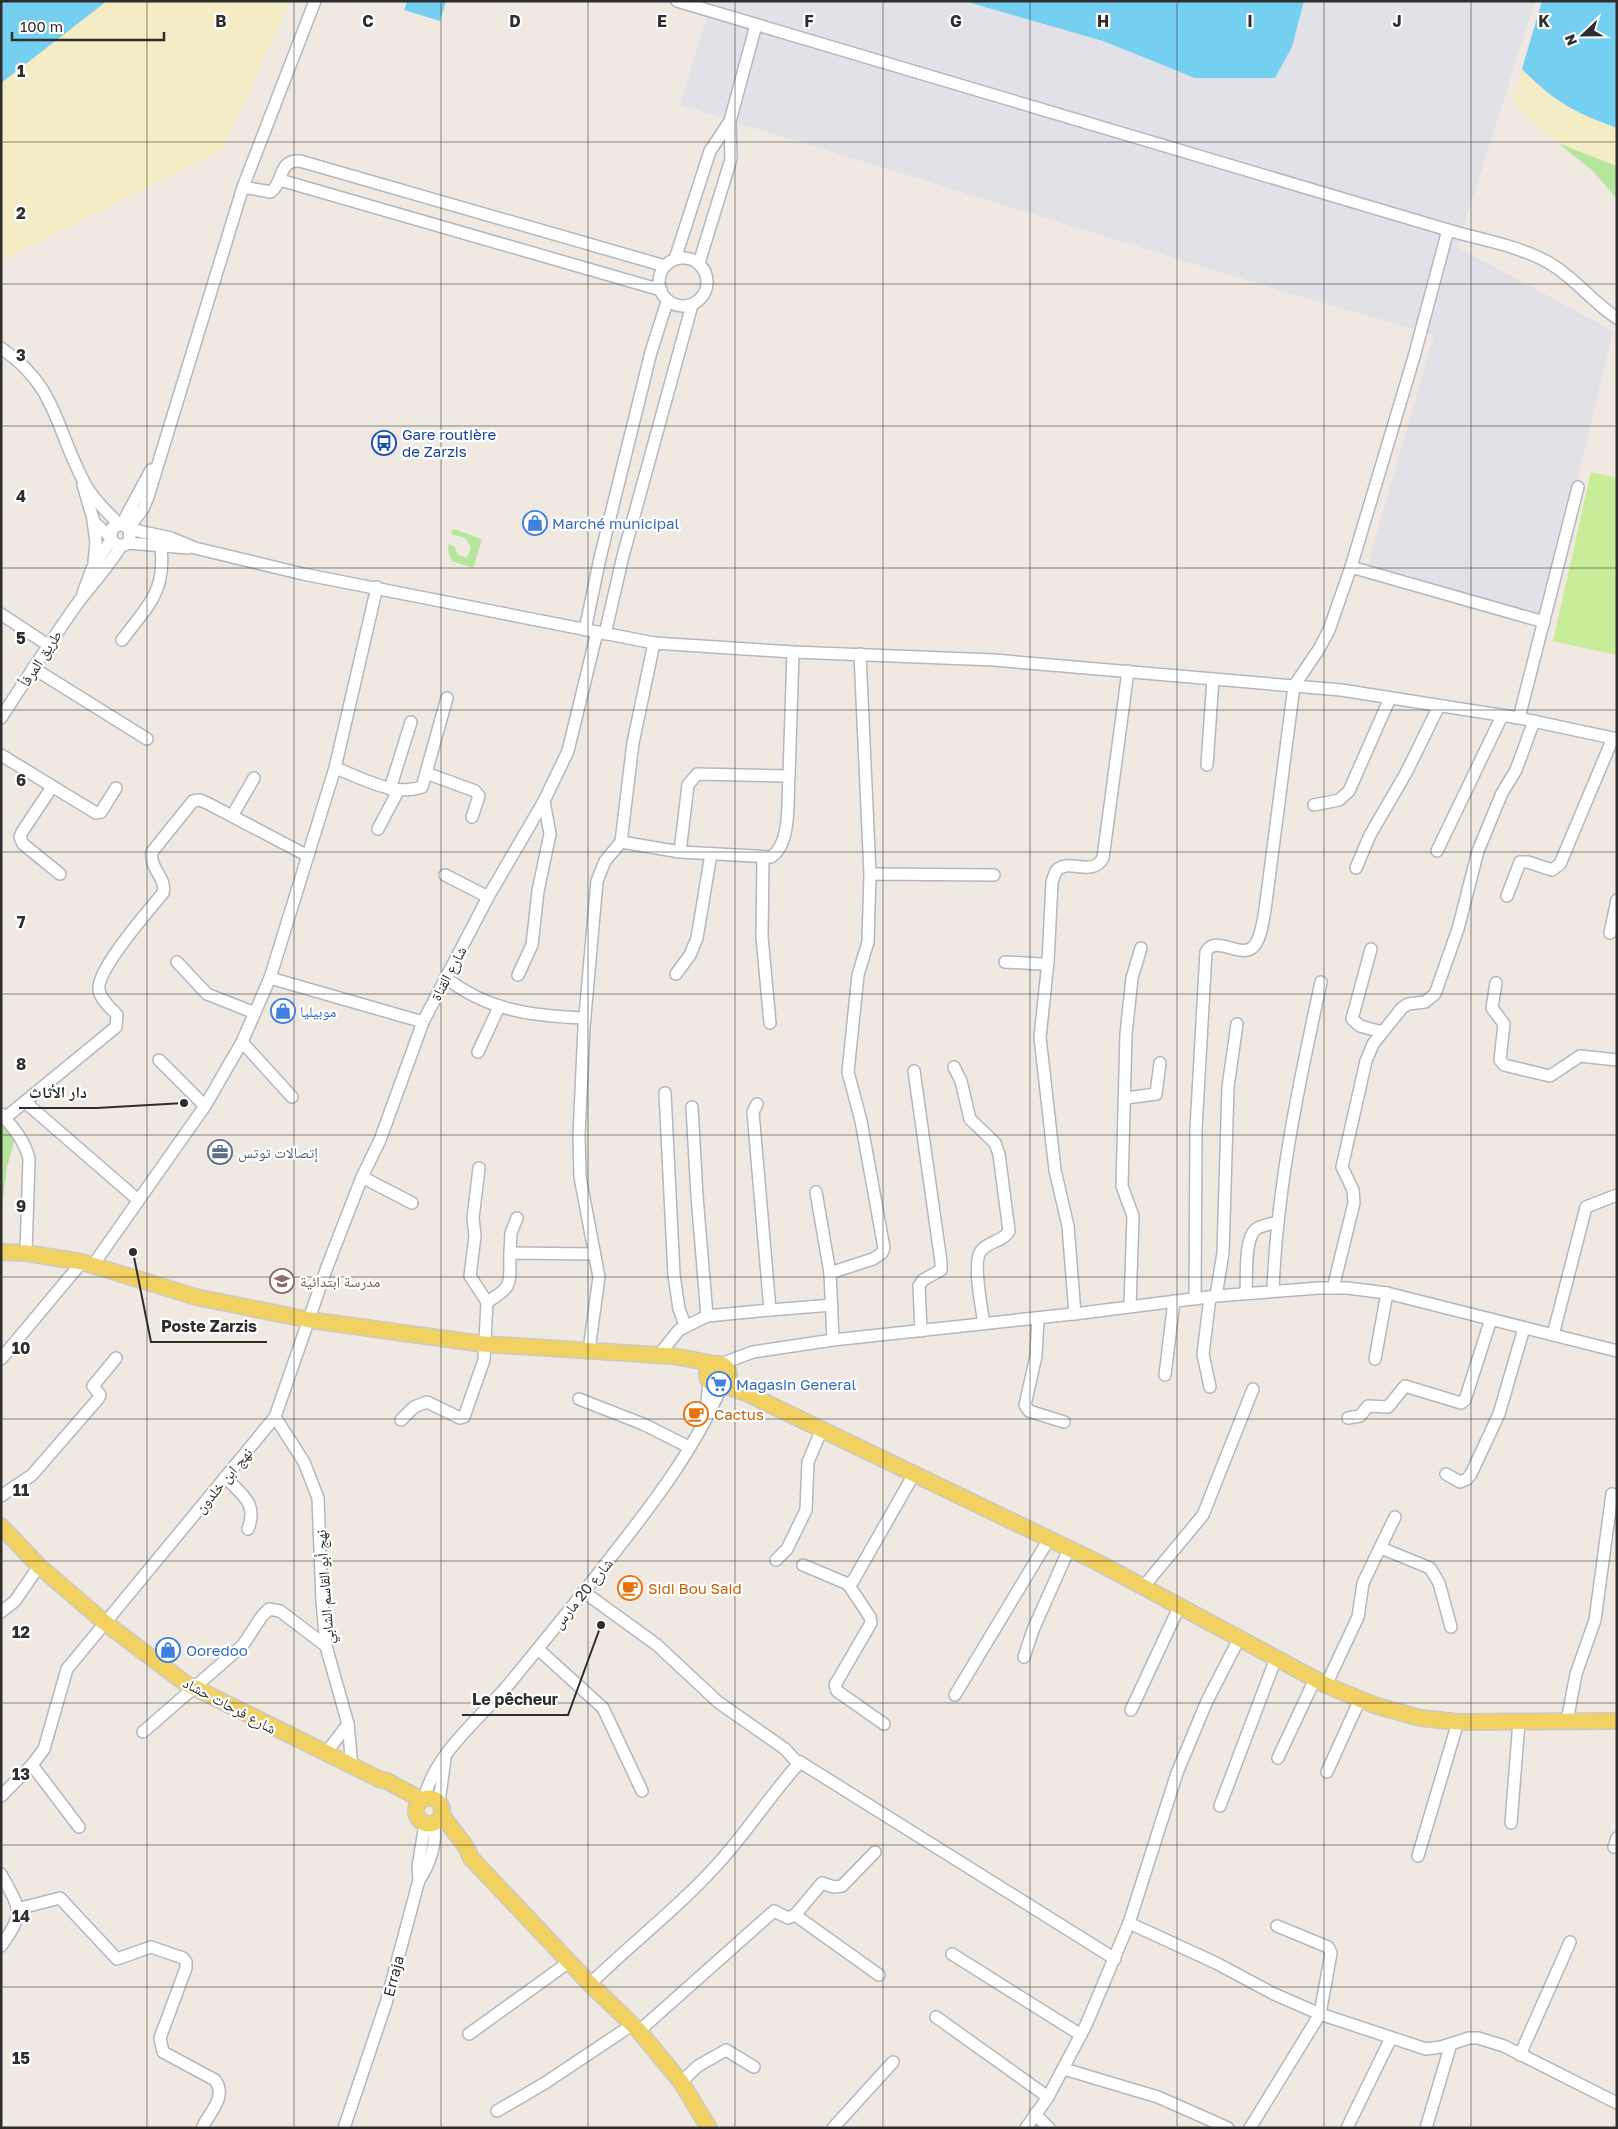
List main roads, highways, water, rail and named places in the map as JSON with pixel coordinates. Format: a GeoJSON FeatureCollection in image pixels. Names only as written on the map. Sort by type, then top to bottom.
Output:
{"type":"FeatureCollection","features":[{"type":"Feature","properties":{"kind":"main road"},"geometry":{"type":"LineString","coordinates":[[3,1253],[26,1253],[88,1263],[196,1297],[310,1320],[484,1344],[687,1358],[746,1393],[1069,1548],[1180,1605],[1321,1682],[1360,1699],[1420,1718],[1458,1722],[1617,1721]]}},
{"type":"Feature","properties":{"kind":"main road","name":"شارع فرحات حشاد"},"geometry":{"type":"LineString","coordinates":[[3,1524],[39,1566],[104,1622],[185,1683],[352,1766],[379,1779],[388,1781],[429,1812],[461,1853],[471,1858],[590,1984],[635,2028],[681,2082],[708,2128]]}},
{"type":"Feature","properties":{"kind":"water"},"geometry":{"type":"Polygon","coordinates":[[[1,1],[107,1],[1,83],[1,1]]]}},
{"type":"Feature","properties":{"kind":"water"},"geometry":{"type":"Polygon","coordinates":[[[407,1],[446,1],[440,21],[404,10],[407,1]]]}},
{"type":"Feature","properties":{"kind":"water"},"geometry":{"type":"Polygon","coordinates":[[[964,1],[1304,1],[1292,47],[1275,78],[1195,78],[1103,41],[964,1]]]}},
{"type":"Feature","properties":{"kind":"water"},"geometry":{"type":"Polygon","coordinates":[[[1542,1],[1617,1],[1617,128],[1565,105],[1544,90],[1522,69],[1542,1]]]}},
{"type":"Feature","properties":{"kind":"place","name":"Gare routière de Zarzis"},"geometry":{"type":"Point","coordinates":[384,443]}},
{"type":"Feature","properties":{"kind":"place","name":"Marché municipal"},"geometry":{"type":"Point","coordinates":[535,523]}},
{"type":"Feature","properties":{"kind":"place","name":"موبيليا"},"geometry":{"type":"Point","coordinates":[283,1011]}},
{"type":"Feature","properties":{"kind":"place","name":"دار الأثاث"},"geometry":{"type":"Point","coordinates":[184,1103]}},
{"type":"Feature","properties":{"kind":"place","name":"إتصالات توتس"},"geometry":{"type":"Point","coordinates":[220,1152]}},
{"type":"Feature","properties":{"kind":"place","name":"Poste Zarzis"},"geometry":{"type":"Point","coordinates":[133,1252]}},
{"type":"Feature","properties":{"kind":"place","name":"مدرسة ابتدائية"},"geometry":{"type":"Point","coordinates":[282,1281]}},
{"type":"Feature","properties":{"kind":"place","name":"Magasin General"},"geometry":{"type":"Point","coordinates":[719,1384]}},
{"type":"Feature","properties":{"kind":"place","name":"Cactus"},"geometry":{"type":"Point","coordinates":[696,1414]}},
{"type":"Feature","properties":{"kind":"place","name":"Sidi Bou Said"},"geometry":{"type":"Point","coordinates":[630,1588]}},
{"type":"Feature","properties":{"kind":"place","name":"Le pêcheur"},"geometry":{"type":"Point","coordinates":[601,1625]}},
{"type":"Feature","properties":{"kind":"place","name":"Ooredoo"},"geometry":{"type":"Point","coordinates":[168,1650]}}]}
